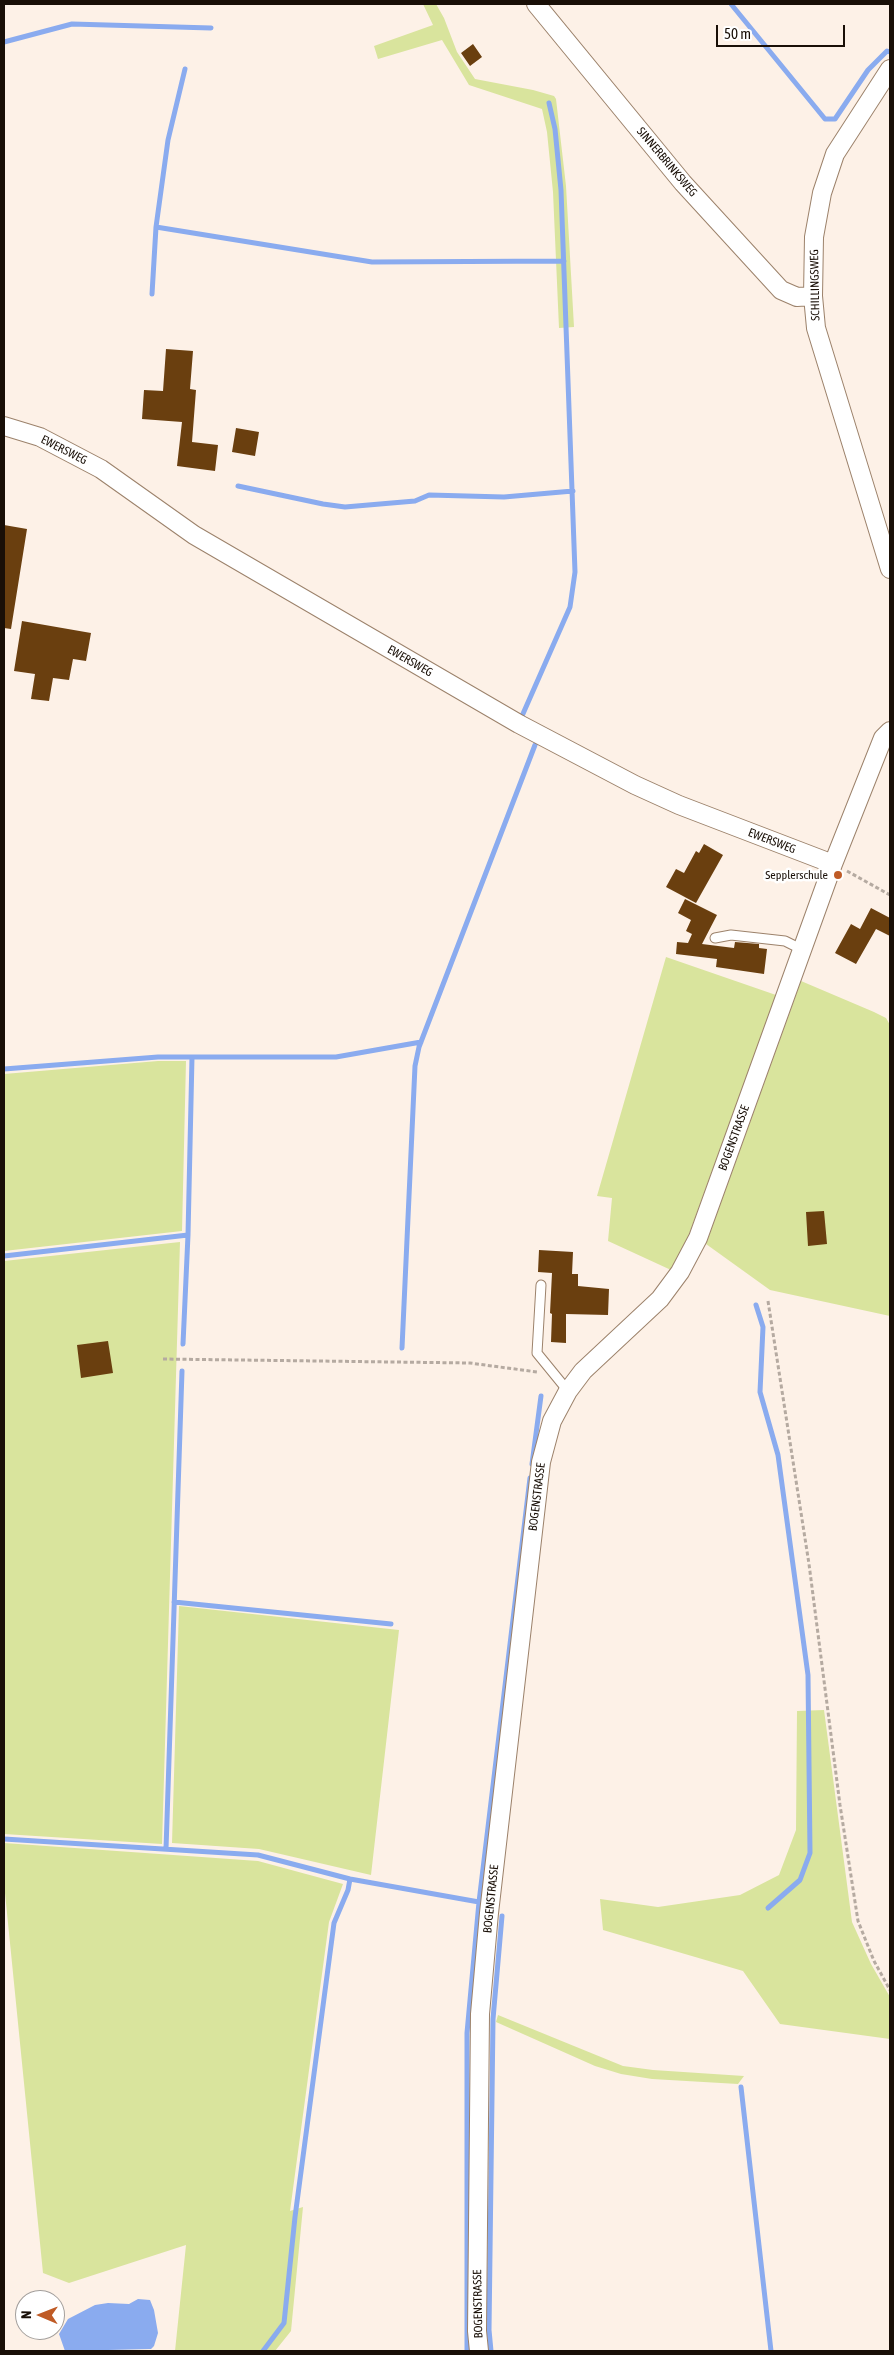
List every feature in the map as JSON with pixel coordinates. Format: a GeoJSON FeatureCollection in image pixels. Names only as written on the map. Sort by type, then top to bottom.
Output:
{"type":"FeatureCollection","features":[{"type":"Feature","properties":{"kind":"street","name":"SINNERBRINKSWEG"},"geometry":{"type":"LineString","coordinates":[[536,4],[683,183],[781,290],[797,297],[813,296]]}},
{"type":"Feature","properties":{"kind":"street","name":"SCHILLINGSWEG"},"geometry":{"type":"LineString","coordinates":[[890,69],[835,154],[822,193],[814,237],[813,296],[816,328],[890,569]]}},
{"type":"Feature","properties":{"kind":"street","name":"EWERSWEG"},"geometry":{"type":"LineString","coordinates":[[4,426],[40,437],[101,469],[194,536],[519,724],[635,786],[678,805],[833,864]]}},
{"type":"Feature","properties":{"kind":"street","name":"BOGENSTRASSE"},"geometry":{"type":"LineString","coordinates":[[480,2351],[477,2331],[480,2014],[489,1913],[541,1462],[552,1421],[568,1391],[583,1371],[660,1299],[680,1272],[698,1238],[833,864],[882,738],[890,731]]}},
{"type":"Feature","properties":{"kind":"lane"},"geometry":{"type":"LineString","coordinates":[[714,938],[731,935],[784,941],[803,950]]}},
{"type":"Feature","properties":{"kind":"lane"},"geometry":{"type":"LineString","coordinates":[[541,1285],[536,1353],[568,1391]]}},
{"type":"Feature","properties":{"kind":"path"},"geometry":{"type":"LineString","coordinates":[[833,864],[890,895]]}},
{"type":"Feature","properties":{"kind":"path"},"geometry":{"type":"LineString","coordinates":[[768,1301],[809,1564],[840,1805],[858,1921],[874,1961],[890,1990]]}},
{"type":"Feature","properties":{"kind":"path"},"geometry":{"type":"LineString","coordinates":[[163,1359],[470,1363],[555,1376]]}},
{"type":"Feature","properties":{"kind":"green space"},"geometry":{"type":"Polygon","coordinates":[[[423,4],[436,4],[444,18],[457,52],[475,79],[533,90],[554,96],[556,99],[566,186],[574,327],[559,328],[553,192],[547,132],[542,109],[469,85],[442,40],[378,59],[374,46],[433,25],[423,4]]]}},
{"type":"Feature","properties":{"kind":"green space"},"geometry":{"type":"Polygon","coordinates":[[[666,957],[776,995],[688,1237],[671,1270],[608,1241],[612,1198],[597,1196],[666,957]]]}},
{"type":"Feature","properties":{"kind":"green space"},"geometry":{"type":"Polygon","coordinates":[[[801,981],[874,1012],[886,1018],[890,1025],[890,1316],[770,1290],[706,1244],[801,981]]]}},
{"type":"Feature","properties":{"kind":"green space"},"geometry":{"type":"Polygon","coordinates":[[[158,1061],[186,1061],[182,1231],[4,1251],[4,1074],[158,1061]]]}},
{"type":"Feature","properties":{"kind":"green space"},"geometry":{"type":"Polygon","coordinates":[[[180,1242],[162,1844],[4,1834],[4,1261],[180,1242]]]}},
{"type":"Feature","properties":{"kind":"green space"},"geometry":{"type":"Polygon","coordinates":[[[179,1606],[399,1630],[371,1875],[259,1849],[172,1843],[179,1606]]]}},
{"type":"Feature","properties":{"kind":"green space"},"geometry":{"type":"Polygon","coordinates":[[[824,1710],[852,1922],[871,1964],[890,1997],[890,2039],[780,2024],[743,1971],[603,1930],[600,1899],[658,1907],[740,1895],[779,1875],[796,1830],[797,1711],[824,1710]]]}},
{"type":"Feature","properties":{"kind":"green space"},"geometry":{"type":"Polygon","coordinates":[[[4,1843],[258,1861],[343,1884],[329,1922],[290,2211],[303,2207],[291,2331],[275,2351],[175,2351],[186,2245],[69,2283],[43,2273],[4,1883],[4,1843]]]}},
{"type":"Feature","properties":{"kind":"green space"},"geometry":{"type":"Polygon","coordinates":[[[498,2015],[623,2066],[653,2070],[744,2076],[738,2084],[652,2079],[621,2074],[595,2066],[496,2022],[498,2015]]]}},
{"type":"Feature","properties":{"kind":"water"},"geometry":{"type":"Polygon","coordinates":[[[138,2299],[150,2300],[154,2310],[158,2333],[154,2346],[151,2349],[65,2351],[61,2340],[65,2340],[65,2324],[68,2319],[95,2305],[108,2303],[129,2304],[138,2299]]]}},
{"type":"Feature","properties":{"kind":"building"},"geometry":{"type":"Polygon","coordinates":[[[473,44],[482,57],[470,66],[461,53],[473,44]]]}},
{"type":"Feature","properties":{"kind":"building"},"geometry":{"type":"Polygon","coordinates":[[[166,349],[193,351],[190,389],[196,390],[192,442],[218,445],[215,471],[177,466],[182,422],[142,419],[144,390],[163,391],[166,349]]]}},
{"type":"Feature","properties":{"kind":"building"},"geometry":{"type":"Polygon","coordinates":[[[236,428],[259,432],[255,456],[232,452],[236,428]]]}},
{"type":"Feature","properties":{"kind":"building"},"geometry":{"type":"Polygon","coordinates":[[[4,525],[27,529],[11,629],[4,628],[4,525]]]}},
{"type":"Feature","properties":{"kind":"building"},"geometry":{"type":"Polygon","coordinates":[[[22,621],[91,633],[86,661],[73,659],[69,680],[53,678],[49,701],[31,699],[35,674],[14,671],[22,621]]]}},
{"type":"Feature","properties":{"kind":"building"},"geometry":{"type":"Polygon","coordinates":[[[704,844],[723,855],[696,903],[666,887],[676,869],[684,873],[696,851],[699,853],[704,844]]]}},
{"type":"Feature","properties":{"kind":"building"},"geometry":{"type":"Polygon","coordinates":[[[685,899],[717,915],[702,944],[734,948],[735,942],[759,944],[759,948],[767,949],[764,974],[716,967],[717,959],[676,954],[677,942],[688,943],[692,934],[686,931],[691,920],[678,913],[685,899]]]}},
{"type":"Feature","properties":{"kind":"building"},"geometry":{"type":"Polygon","coordinates":[[[871,908],[890,918],[890,936],[876,929],[856,964],[835,953],[851,924],[860,929],[871,908]]]}},
{"type":"Feature","properties":{"kind":"building"},"geometry":{"type":"Polygon","coordinates":[[[824,1211],[827,1244],[808,1246],[806,1212],[824,1211]]]}},
{"type":"Feature","properties":{"kind":"building"},"geometry":{"type":"Polygon","coordinates":[[[539,1250],[573,1252],[572,1274],[578,1274],[578,1286],[609,1289],[608,1315],[566,1314],[566,1343],[551,1342],[552,1273],[538,1272],[539,1250]]]}},
{"type":"Feature","properties":{"kind":"building"},"geometry":{"type":"Polygon","coordinates":[[[108,1341],[113,1373],[81,1378],[77,1345],[108,1341]]]}},
{"type":"Feature","properties":{"kind":"waterway"},"geometry":{"type":"LineString","coordinates":[[731,4],[825,119],[835,119],[868,70],[887,51],[890,52]]}},
{"type":"Feature","properties":{"kind":"waterway"},"geometry":{"type":"LineString","coordinates":[[4,42],[72,24],[211,28]]}},
{"type":"Feature","properties":{"kind":"waterway"},"geometry":{"type":"LineString","coordinates":[[152,294],[156,227],[168,140],[185,69]]}},
{"type":"Feature","properties":{"kind":"waterway"},"geometry":{"type":"LineString","coordinates":[[522,716],[570,607],[575,572],[561,190],[555,129],[549,103]]}},
{"type":"Feature","properties":{"kind":"waterway"},"geometry":{"type":"LineString","coordinates":[[156,227],[372,262],[564,261]]}},
{"type":"Feature","properties":{"kind":"waterway"},"geometry":{"type":"LineString","coordinates":[[238,486],[345,507],[415,501],[429,495],[504,497],[573,491]]}},
{"type":"Feature","properties":{"kind":"waterway"},"geometry":{"type":"LineString","coordinates":[[402,1348],[415,1066],[419,1047],[535,745]]}},
{"type":"Feature","properties":{"kind":"waterway"},"geometry":{"type":"LineString","coordinates":[[4,1069],[158,1057],[336,1057],[421,1042]]}},
{"type":"Feature","properties":{"kind":"waterway"},"geometry":{"type":"LineString","coordinates":[[4,1256],[188,1235],[192,1057]]}},
{"type":"Feature","properties":{"kind":"waterway"},"geometry":{"type":"LineString","coordinates":[[183,1344],[188,1235]]}},
{"type":"Feature","properties":{"kind":"waterway"},"geometry":{"type":"LineString","coordinates":[[756,1305],[763,1327],[760,1392],[778,1455],[808,1675],[810,1853],[800,1880],[768,1908]]}},
{"type":"Feature","properties":{"kind":"waterway"},"geometry":{"type":"LineString","coordinates":[[166,1849],[182,1371]]}},
{"type":"Feature","properties":{"kind":"waterway"},"geometry":{"type":"LineString","coordinates":[[532,1464],[541,1396]]}},
{"type":"Feature","properties":{"kind":"waterway"},"geometry":{"type":"LineString","coordinates":[[467,2351],[467,2033],[479,1902],[530,1478]]}},
{"type":"Feature","properties":{"kind":"waterway"},"geometry":{"type":"LineString","coordinates":[[174,1602],[391,1624]]}},
{"type":"Feature","properties":{"kind":"waterway"},"geometry":{"type":"LineString","coordinates":[[4,1839],[258,1855],[350,1879],[479,1902]]}},
{"type":"Feature","properties":{"kind":"waterway"},"geometry":{"type":"LineString","coordinates":[[263,2351],[284,2323],[295,2217],[334,1923],[348,1890],[350,1879]]}},
{"type":"Feature","properties":{"kind":"waterway"},"geometry":{"type":"LineString","coordinates":[[491,2351],[489,2330],[493,2019],[502,1916]]}},
{"type":"Feature","properties":{"kind":"waterway"},"geometry":{"type":"LineString","coordinates":[[741,2087],[771,2351]]}},
{"type":"Feature","properties":{"kind":"place","name":"Sepplerschule"},"geometry":{"type":"Point","coordinates":[838,875]}}]}
